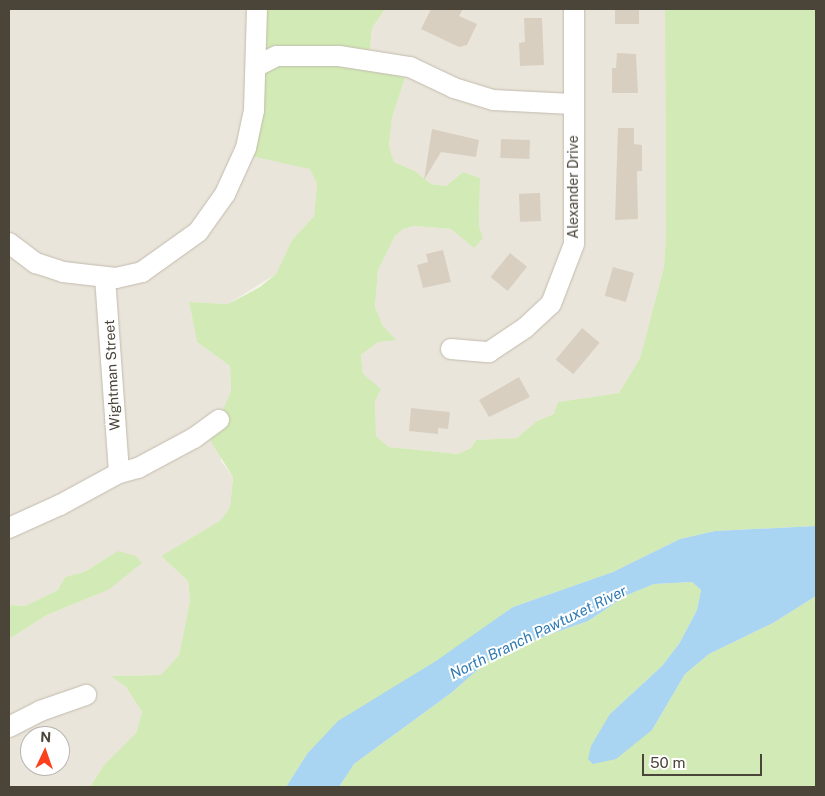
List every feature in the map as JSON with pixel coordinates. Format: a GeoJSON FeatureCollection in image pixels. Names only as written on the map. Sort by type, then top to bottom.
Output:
{"type":"FeatureCollection","features":[{"type":"Feature","properties":{"kind":"street"},"geometry":{"type":"LineString","coordinates":[[9,243],[36,262],[63,272],[105,277],[142,272],[186,242],[209,219],[225,194],[246,148],[254,110],[257,9]]}},
{"type":"Feature","properties":{"kind":"street","name":"Alexander Drive"},"geometry":{"type":"LineString","coordinates":[[451,349],[488,352],[525,328],[551,304],[574,244],[576,169],[572,104],[574,9]]}},
{"type":"Feature","properties":{"kind":"street"},"geometry":{"type":"LineString","coordinates":[[256,66],[277,56],[338,56],[410,67],[454,88],[493,100],[572,104]]}},
{"type":"Feature","properties":{"kind":"street","name":"Wightman Street"},"geometry":{"type":"LineString","coordinates":[[105,277],[119,474]]}},
{"type":"Feature","properties":{"kind":"street"},"geometry":{"type":"LineString","coordinates":[[9,528],[119,474],[138,468],[194,438],[219,420]]}},
{"type":"Feature","properties":{"kind":"street"},"geometry":{"type":"LineString","coordinates":[[9,727],[40,711],[86,695]]}},
{"type":"Feature","properties":{"kind":"shaded area"},"geometry":{"type":"Polygon","coordinates":[[[9,9],[258,9],[246,155],[310,168],[317,184],[314,216],[292,240],[276,274],[228,304],[189,302],[197,342],[230,366],[231,391],[219,420],[221,461],[233,477],[230,507],[221,520],[161,556],[188,581],[190,601],[179,655],[162,675],[112,676],[126,687],[142,712],[136,733],[104,765],[90,787],[9,787],[9,639],[47,615],[108,590],[118,551],[84,572],[65,577],[58,590],[25,606],[9,605],[9,9]]]}},
{"type":"Feature","properties":{"kind":"shaded area"},"geometry":{"type":"Polygon","coordinates":[[[385,9],[665,9],[666,234],[664,267],[640,358],[619,393],[559,402],[554,414],[537,421],[517,438],[476,440],[471,448],[458,454],[389,447],[376,436],[375,401],[363,374],[361,355],[378,342],[383,326],[375,307],[378,270],[395,236],[403,229],[414,226],[451,229],[467,239],[483,238],[479,226],[480,178],[463,172],[446,186],[431,184],[415,171],[394,162],[389,146],[392,118],[405,78],[369,63],[372,28],[385,9]]]}},
{"type":"Feature","properties":{"kind":"green space"},"geometry":{"type":"Polygon","coordinates":[[[258,9],[385,9],[372,28],[369,62],[405,78],[392,118],[389,146],[394,162],[415,171],[431,184],[446,186],[463,172],[480,178],[479,226],[483,238],[474,248],[451,229],[414,226],[403,229],[395,236],[378,270],[375,307],[383,326],[396,340],[378,342],[361,355],[363,374],[381,389],[375,401],[376,436],[389,447],[458,454],[471,448],[476,440],[517,438],[537,421],[554,414],[558,402],[619,393],[640,358],[664,267],[666,234],[665,9],[816,9],[816,526],[715,531],[680,539],[613,572],[513,607],[307,754],[286,787],[90,787],[104,765],[136,733],[142,712],[126,687],[111,676],[161,675],[179,655],[190,601],[188,581],[161,556],[221,520],[230,507],[233,477],[210,440],[231,391],[230,366],[197,342],[189,302],[228,304],[260,287],[276,274],[292,240],[314,216],[317,184],[310,169],[246,155],[258,9]]]}},
{"type":"Feature","properties":{"kind":"green space"},"geometry":{"type":"Polygon","coordinates":[[[118,551],[136,556],[142,563],[108,590],[47,615],[9,639],[9,605],[25,606],[58,590],[65,577],[84,572],[118,551]]]}},
{"type":"Feature","properties":{"kind":"green space"},"geometry":{"type":"Polygon","coordinates":[[[692,582],[701,590],[697,610],[679,644],[662,666],[610,714],[652,730],[685,674],[709,654],[773,623],[816,596],[816,787],[339,787],[354,764],[451,693],[497,653],[588,621],[627,595],[654,584],[692,582]]]}},
{"type":"Feature","properties":{"kind":"water","name":"North Branch Pawtuxet River"},"geometry":{"type":"Polygon","coordinates":[[[816,526],[816,596],[773,623],[709,654],[685,674],[652,730],[616,759],[593,764],[588,759],[591,746],[610,714],[662,666],[679,644],[697,610],[701,590],[692,582],[654,584],[627,595],[588,621],[497,653],[451,693],[354,764],[339,787],[286,787],[307,754],[338,721],[436,661],[513,607],[613,572],[680,539],[715,531],[816,526]]]}},
{"type":"Feature","properties":{"kind":"building"},"geometry":{"type":"Polygon","coordinates":[[[431,9],[463,9],[459,16],[477,24],[467,45],[459,47],[421,29],[431,9]]]}},
{"type":"Feature","properties":{"kind":"building"},"geometry":{"type":"Polygon","coordinates":[[[615,9],[639,9],[639,24],[615,24],[615,9]]]}},
{"type":"Feature","properties":{"kind":"building"},"geometry":{"type":"Polygon","coordinates":[[[524,18],[542,18],[544,65],[520,66],[519,43],[525,42],[524,18]]]}},
{"type":"Feature","properties":{"kind":"building"},"geometry":{"type":"Polygon","coordinates":[[[617,53],[636,54],[638,93],[612,93],[612,68],[616,68],[617,53]]]}},
{"type":"Feature","properties":{"kind":"building"},"geometry":{"type":"Polygon","coordinates":[[[618,128],[634,128],[634,144],[642,145],[642,171],[637,171],[638,219],[615,220],[618,128]]]}},
{"type":"Feature","properties":{"kind":"building"},"geometry":{"type":"Polygon","coordinates":[[[432,129],[479,140],[476,157],[441,152],[424,180],[432,129]]]}},
{"type":"Feature","properties":{"kind":"building"},"geometry":{"type":"Polygon","coordinates":[[[501,139],[530,140],[529,159],[500,158],[501,139]]]}},
{"type":"Feature","properties":{"kind":"building"},"geometry":{"type":"Polygon","coordinates":[[[540,193],[541,221],[520,222],[519,194],[540,193]]]}},
{"type":"Feature","properties":{"kind":"building"},"geometry":{"type":"Polygon","coordinates":[[[443,250],[451,282],[423,288],[417,265],[428,262],[426,254],[443,250]]]}},
{"type":"Feature","properties":{"kind":"building"},"geometry":{"type":"Polygon","coordinates":[[[510,253],[527,267],[508,291],[490,277],[510,253]]]}},
{"type":"Feature","properties":{"kind":"building"},"geometry":{"type":"Polygon","coordinates":[[[613,267],[634,273],[626,302],[605,296],[613,267]]]}},
{"type":"Feature","properties":{"kind":"building"},"geometry":{"type":"Polygon","coordinates":[[[582,328],[600,343],[573,374],[556,359],[582,328]]]}},
{"type":"Feature","properties":{"kind":"building"},"geometry":{"type":"Polygon","coordinates":[[[519,377],[530,397],[489,417],[479,400],[519,377]]]}},
{"type":"Feature","properties":{"kind":"building"},"geometry":{"type":"Polygon","coordinates":[[[411,408],[450,412],[448,429],[438,428],[438,434],[409,431],[411,408]]]}}]}
